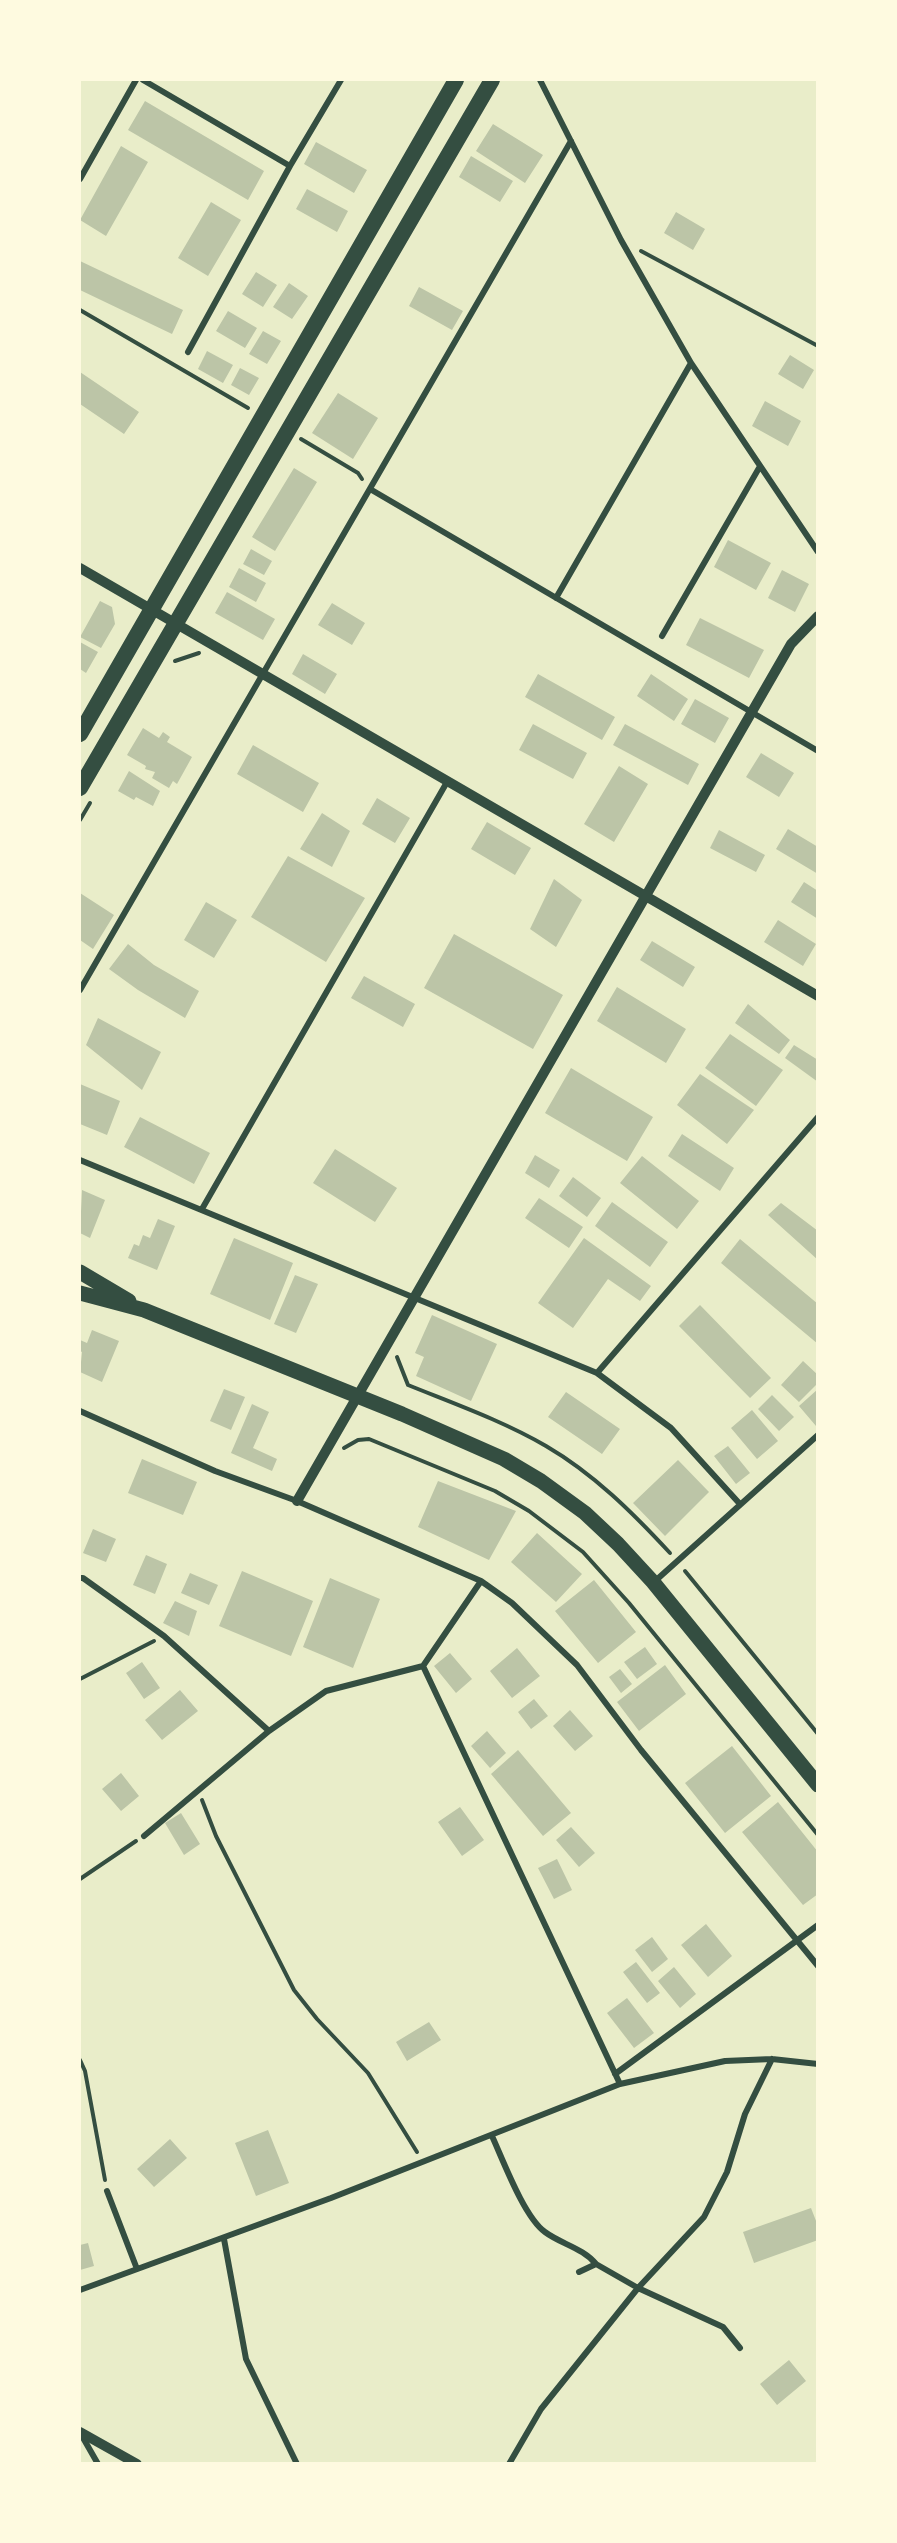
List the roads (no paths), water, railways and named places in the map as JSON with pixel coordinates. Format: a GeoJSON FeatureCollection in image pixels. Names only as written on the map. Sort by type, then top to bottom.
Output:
{"type":"FeatureCollection","features":[{"type":"Feature","properties":{"kind":"highway"},"geometry":{"type":"LineString","coordinates":[[80,734],[456,80]]}},
{"type":"Feature","properties":{"kind":"highway"},"geometry":{"type":"LineString","coordinates":[[80,788],[492,80]]}},
{"type":"Feature","properties":{"kind":"main road"},"geometry":{"type":"LineString","coordinates":[[80,1272],[144,1310]]}},
{"type":"Feature","properties":{"kind":"main road"},"geometry":{"type":"LineString","coordinates":[[80,1293],[144,1310],[504,1459],[541,1481],[585,1513],[653,1582],[818,1785]]}},
{"type":"Feature","properties":{"kind":"street"},"geometry":{"type":"LineString","coordinates":[[80,179],[136,80]]}},
{"type":"Feature","properties":{"kind":"street"},"geometry":{"type":"LineString","coordinates":[[143,80],[290,166]]}},
{"type":"Feature","properties":{"kind":"street"},"geometry":{"type":"LineString","coordinates":[[188,352],[290,166],[341,80]]}},
{"type":"Feature","properties":{"kind":"street"},"geometry":{"type":"LineString","coordinates":[[540,80],[621,240],[691,363],[759,468],[818,552]]}},
{"type":"Feature","properties":{"kind":"street"},"geometry":{"type":"LineString","coordinates":[[80,990],[571,141]]}},
{"type":"Feature","properties":{"kind":"street"},"geometry":{"type":"LineString","coordinates":[[556,598],[691,363]]}},
{"type":"Feature","properties":{"kind":"street"},"geometry":{"type":"LineString","coordinates":[[662,636],[759,468]]}},
{"type":"Feature","properties":{"kind":"street"},"geometry":{"type":"LineString","coordinates":[[370,489],[818,751]]}},
{"type":"Feature","properties":{"kind":"street"},"geometry":{"type":"LineString","coordinates":[[80,568],[264,673],[645,898],[818,996]]}},
{"type":"Feature","properties":{"kind":"street"},"geometry":{"type":"LineString","coordinates":[[297,1501],[416,1299],[791,644],[818,616]]}},
{"type":"Feature","properties":{"kind":"street"},"geometry":{"type":"LineString","coordinates":[[202,1209],[447,782]]}},
{"type":"Feature","properties":{"kind":"street"},"geometry":{"type":"LineString","coordinates":[[597,1373],[818,1117]]}},
{"type":"Feature","properties":{"kind":"street"},"geometry":{"type":"LineString","coordinates":[[80,1160],[597,1373],[671,1428],[739,1503]]}},
{"type":"Feature","properties":{"kind":"street"},"geometry":{"type":"LineString","coordinates":[[80,1411],[215,1471],[297,1501],[481,1581],[512,1604],[577,1665],[641,1750],[818,1966]]}},
{"type":"Feature","properties":{"kind":"street"},"geometry":{"type":"LineString","coordinates":[[653,1582],[818,1435]]}},
{"type":"Feature","properties":{"kind":"street"},"geometry":{"type":"LineString","coordinates":[[80,1578],[164,1636],[269,1731]]}},
{"type":"Feature","properties":{"kind":"street"},"geometry":{"type":"LineString","coordinates":[[144,1836],[269,1731],[326,1691],[423,1666],[481,1581]]}},
{"type":"Feature","properties":{"kind":"street"},"geometry":{"type":"LineString","coordinates":[[423,1666],[620,2084]]}},
{"type":"Feature","properties":{"kind":"street"},"geometry":{"type":"LineString","coordinates":[[615,2074],[818,1925]]}},
{"type":"Feature","properties":{"kind":"street"},"geometry":{"type":"LineString","coordinates":[[80,2290],[224,2239],[620,2084],[725,2061],[772,2059],[818,2064]]}},
{"type":"Feature","properties":{"kind":"street"},"geometry":{"type":"LineString","coordinates":[[509,2463],[540,2409],[638,2288],[704,2217],[728,2172],[746,2114],[772,2059]]}},
{"type":"Feature","properties":{"kind":"street"},"geometry":{"type":"LineString","coordinates":[[492,2136],[514,2185],[534,2220],[544,2232],[590,2257],[596,2264],[638,2288],[723,2327],[740,2348]]}},
{"type":"Feature","properties":{"kind":"street"},"geometry":{"type":"LineString","coordinates":[[107,2191],[137,2269]]}},
{"type":"Feature","properties":{"kind":"street"},"geometry":{"type":"LineString","coordinates":[[224,2239],[246,2359],[297,2463]]}},
{"type":"Feature","properties":{"kind":"street"},"geometry":{"type":"LineString","coordinates":[[579,2272],[596,2264]]}},
{"type":"Feature","properties":{"kind":"street"},"geometry":{"type":"LineString","coordinates":[[80,2432],[98,2463]]}},
{"type":"Feature","properties":{"kind":"street"},"geometry":{"type":"LineString","coordinates":[[80,2432],[137,2463]]}}]}
